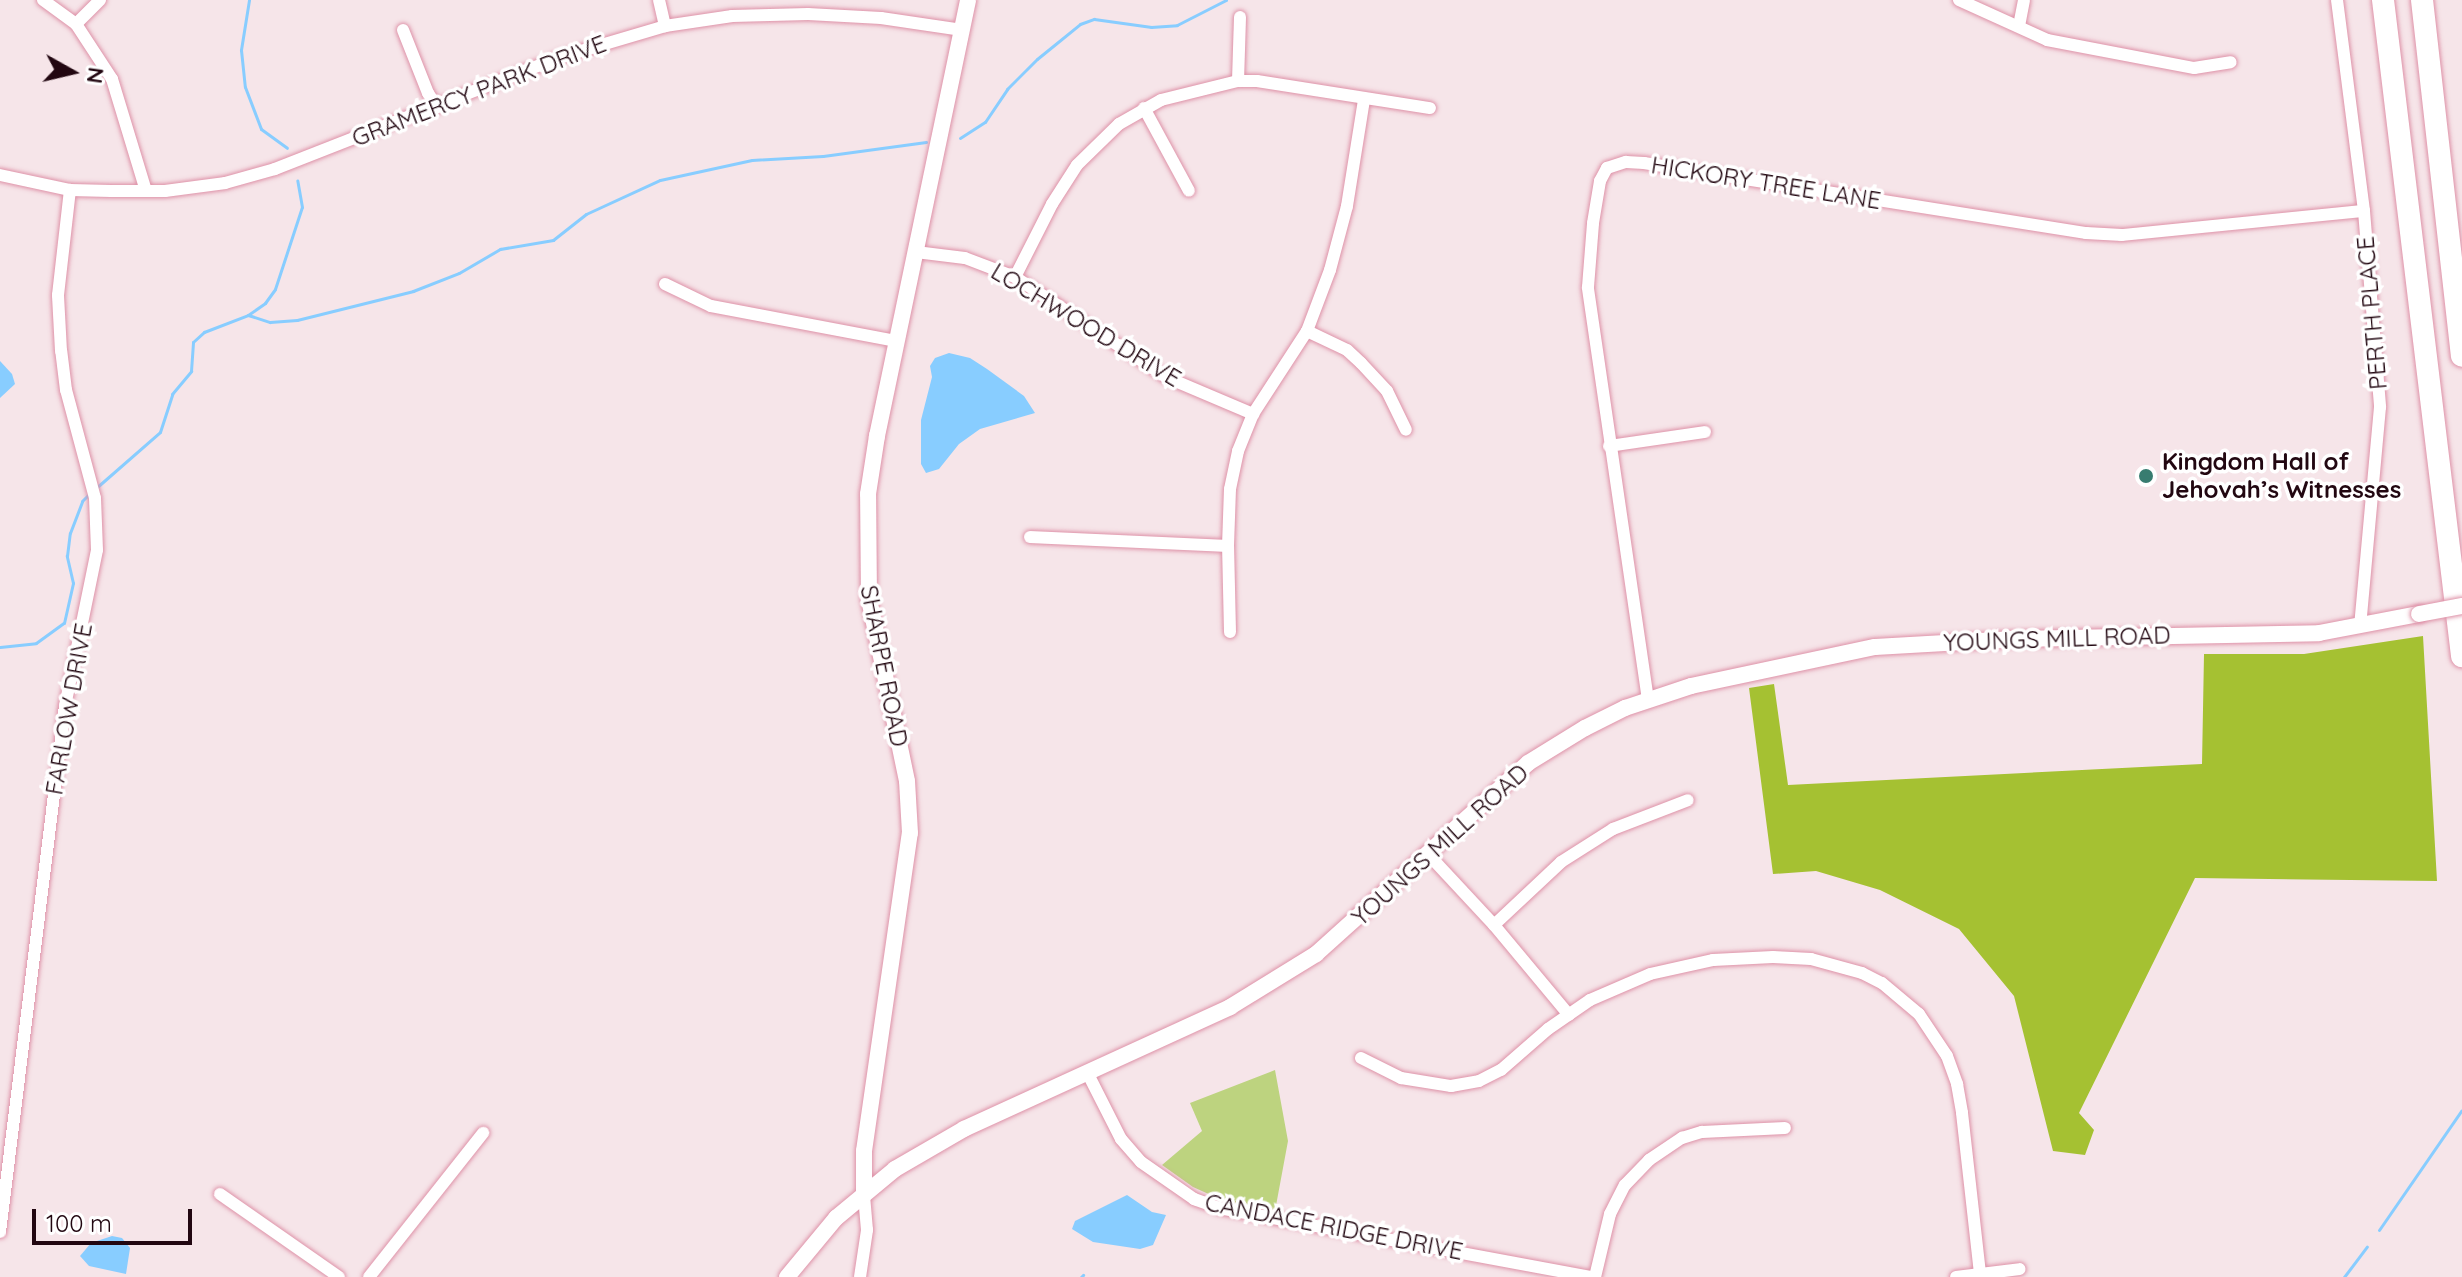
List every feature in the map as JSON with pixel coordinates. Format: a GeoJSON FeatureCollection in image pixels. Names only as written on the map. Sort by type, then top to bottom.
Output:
{"type":"FeatureCollection","features":[{"type":"Feature","properties":{"kind":"highway"},"geometry":{"type":"LineString","coordinates":[[2383,0],[2462,656]]}},
{"type":"Feature","properties":{"kind":"highway"},"geometry":{"type":"LineString","coordinates":[[2422,0],[2462,356]]}},
{"type":"Feature","properties":{"kind":"street"},"geometry":{"type":"LineString","coordinates":[[43,0],[76,24],[112,79],[146,191]]}},
{"type":"Feature","properties":{"kind":"street"},"geometry":{"type":"LineString","coordinates":[[76,24],[100,0]]}},
{"type":"Feature","properties":{"kind":"street"},"geometry":{"type":"LineString","coordinates":[[659,0],[665,26]]}},
{"type":"Feature","properties":{"kind":"street","name":"SHARPE ROAD"},"geometry":{"type":"LineString","coordinates":[[864,1193],[864,1151],[910,833],[907,781],[877,645],[866,564],[868,494],[968,0]]}},
{"type":"Feature","properties":{"kind":"street"},"geometry":{"type":"LineString","coordinates":[[1959,0],[2047,40],[2194,68],[2231,62]]}},
{"type":"Feature","properties":{"kind":"street"},"geometry":{"type":"LineString","coordinates":[[2019,26],[2024,0]]}},
{"type":"Feature","properties":{"kind":"street","name":"PERTH PLACE"},"geometry":{"type":"LineString","coordinates":[[2337,0],[2364,211],[2380,407],[2360,626]]}},
{"type":"Feature","properties":{"kind":"street","name":"GRAMERCY PARK DRIVE"},"geometry":{"type":"LineString","coordinates":[[0,175],[70,190],[146,191],[212,185],[268,172],[564,56],[665,26],[732,16],[808,14],[881,18],[962,30]]}},
{"type":"Feature","properties":{"kind":"street"},"geometry":{"type":"LineString","coordinates":[[1238,81],[1240,17]]}},
{"type":"Feature","properties":{"kind":"street"},"geometry":{"type":"LineString","coordinates":[[403,30],[428,93],[437,107]]}},
{"type":"Feature","properties":{"kind":"street"},"geometry":{"type":"LineString","coordinates":[[1015,277],[1044,217],[1077,165],[1119,124],[1144,108],[1186,92],[1238,81],[1284,84],[1364,100],[1430,108]]}},
{"type":"Feature","properties":{"kind":"street"},"geometry":{"type":"LineString","coordinates":[[1230,632],[1230,489],[1238,451],[1253,414],[1307,331],[1338,244],[1364,100]]}},
{"type":"Feature","properties":{"kind":"street"},"geometry":{"type":"LineString","coordinates":[[1144,108],[1189,191]]}},
{"type":"Feature","properties":{"kind":"street","name":"HICKORY TREE LANE"},"geometry":{"type":"LineString","coordinates":[[1648,700],[1609,446],[1588,270],[1600,181],[1607,168],[1616,165],[1657,165],[2086,233],[2122,235],[2364,211]]}},
{"type":"Feature","properties":{"kind":"street","name":"FARLOW DRIVE"},"geometry":{"type":"LineString","coordinates":[[0,1232],[65,706],[97,550],[95,498],[66,390],[61,351],[58,295],[70,190]]}},
{"type":"Feature","properties":{"kind":"street","name":"LOCHWOOD DRIVE"},"geometry":{"type":"LineString","coordinates":[[916,252],[939,252],[965,258],[1015,277],[1166,377],[1253,414]]}},
{"type":"Feature","properties":{"kind":"street"},"geometry":{"type":"LineString","coordinates":[[665,284],[711,306],[897,341]]}},
{"type":"Feature","properties":{"kind":"street"},"geometry":{"type":"LineString","coordinates":[[1307,331],[1347,350],[1361,363],[1387,391],[1406,430]]}},
{"type":"Feature","properties":{"kind":"street"},"geometry":{"type":"LineString","coordinates":[[1609,446],[1705,432]]}},
{"type":"Feature","properties":{"kind":"street"},"geometry":{"type":"LineString","coordinates":[[1030,537],[1228,546]]}},
{"type":"Feature","properties":{"kind":"street","name":"YOUNGS MILL ROAD"},"geometry":{"type":"LineString","coordinates":[[787,1277],[836,1218],[895,1169],[964,1129],[1230,1007],[1284,976],[1339,936],[1528,763],[1585,728],[1648,700],[1786,663],[1892,645],[2294,634],[2360,626],[2462,606]]}},
{"type":"Feature","properties":{"kind":"street"},"geometry":{"type":"LineString","coordinates":[[1494,925],[1561,862],[1613,829],[1688,800]]}},
{"type":"Feature","properties":{"kind":"street"},"geometry":{"type":"LineString","coordinates":[[1428,854],[1494,925],[1569,1015]]}},
{"type":"Feature","properties":{"kind":"street"},"geometry":{"type":"LineString","coordinates":[[1361,1058],[1401,1078],[1451,1086],[1479,1081],[1501,1070],[1590,1000],[1650,974],[1713,960],[1811,959],[1862,973],[1882,983],[1904,1000],[1935,1034],[1957,1084],[1980,1273]]}},
{"type":"Feature","properties":{"kind":"street","name":"CANDACE RIDGE DRIVE"},"geometry":{"type":"LineString","coordinates":[[1088,1074],[1121,1139],[1141,1162],[1194,1199],[1219,1208],[1593,1277]]}},
{"type":"Feature","properties":{"kind":"street"},"geometry":{"type":"LineString","coordinates":[[1593,1277],[1610,1214],[1625,1185],[1649,1160],[1682,1138],[1702,1132],[1785,1128]]}},
{"type":"Feature","properties":{"kind":"street"},"geometry":{"type":"LineString","coordinates":[[369,1277],[483,1133]]}},
{"type":"Feature","properties":{"kind":"street"},"geometry":{"type":"LineString","coordinates":[[860,1277],[867,1230],[864,1193]]}},
{"type":"Feature","properties":{"kind":"street"},"geometry":{"type":"LineString","coordinates":[[220,1194],[339,1277]]}},
{"type":"Feature","properties":{"kind":"street"},"geometry":{"type":"LineString","coordinates":[[1956,1277],[2020,1269]]}},
{"type":"Feature","properties":{"kind":"green space"},"geometry":{"type":"Polygon","coordinates":[[[2423,636],[2437,881],[2195,878],[2079,1113],[2094,1130],[2085,1155],[2053,1151],[2014,996],[1959,929],[1880,890],[1816,871],[1773,874],[1749,688],[1774,684],[1788,785],[2202,764],[2204,654],[2304,654],[2423,636]]]}},
{"type":"Feature","properties":{"kind":"green space"},"geometry":{"type":"Polygon","coordinates":[[[1275,1070],[1288,1141],[1275,1211],[1224,1201],[1193,1187],[1162,1165],[1202,1131],[1190,1103],[1275,1070]]]}},
{"type":"Feature","properties":{"kind":"water"},"geometry":{"type":"Polygon","coordinates":[[[949,353],[970,358],[987,369],[1024,396],[1035,413],[980,429],[959,444],[939,469],[926,473],[921,464],[921,420],[932,377],[930,366],[935,358],[949,353]]]}},
{"type":"Feature","properties":{"kind":"water"},"geometry":{"type":"Polygon","coordinates":[[[0,361],[12,374],[15,384],[0,398],[0,361]]]}},
{"type":"Feature","properties":{"kind":"water"},"geometry":{"type":"Polygon","coordinates":[[[1127,1195],[1152,1212],[1166,1215],[1153,1245],[1140,1249],[1093,1242],[1072,1229],[1075,1221],[1127,1195]]]}},
{"type":"Feature","properties":{"kind":"water"},"geometry":{"type":"Polygon","coordinates":[[[112,1236],[122,1238],[130,1248],[126,1274],[89,1266],[80,1256],[91,1243],[112,1236]]]}},
{"type":"Feature","properties":{"kind":"waterway"},"geometry":{"type":"LineString","coordinates":[[249,0],[241,50],[245,87],[261,129],[287,148]]}},
{"type":"Feature","properties":{"kind":"waterway"},"geometry":{"type":"LineString","coordinates":[[960,138],[985,122],[1007,89],[1037,59],[1080,24],[1094,19],[1151,27],[1177,25],[1226,0]]}},
{"type":"Feature","properties":{"kind":"waterway"},"geometry":{"type":"LineString","coordinates":[[248,315],[270,322],[297,320],[413,291],[459,273],[500,249],[553,240],[586,214],[660,180],[752,160],[823,156],[926,142]]}},
{"type":"Feature","properties":{"kind":"waterway"},"geometry":{"type":"LineString","coordinates":[[96,488],[160,432],[172,394],[191,371],[193,342],[204,332],[248,315],[265,303],[275,289],[302,207],[297,180]]}},
{"type":"Feature","properties":{"kind":"waterway"},"geometry":{"type":"LineString","coordinates":[[0,647],[36,643],[64,623],[73,583],[67,556],[70,533],[82,501],[90,493]]}},
{"type":"Feature","properties":{"kind":"waterway"},"geometry":{"type":"LineString","coordinates":[[2379,1230],[2461,1111]]}},
{"type":"Feature","properties":{"kind":"waterway"},"geometry":{"type":"LineString","coordinates":[[2344,1277],[2367,1247]]}},
{"type":"Feature","properties":{"kind":"place","name":"Kingdom Hall of Jehovah’s Witnesses"},"geometry":{"type":"Point","coordinates":[2146,476]}}]}
